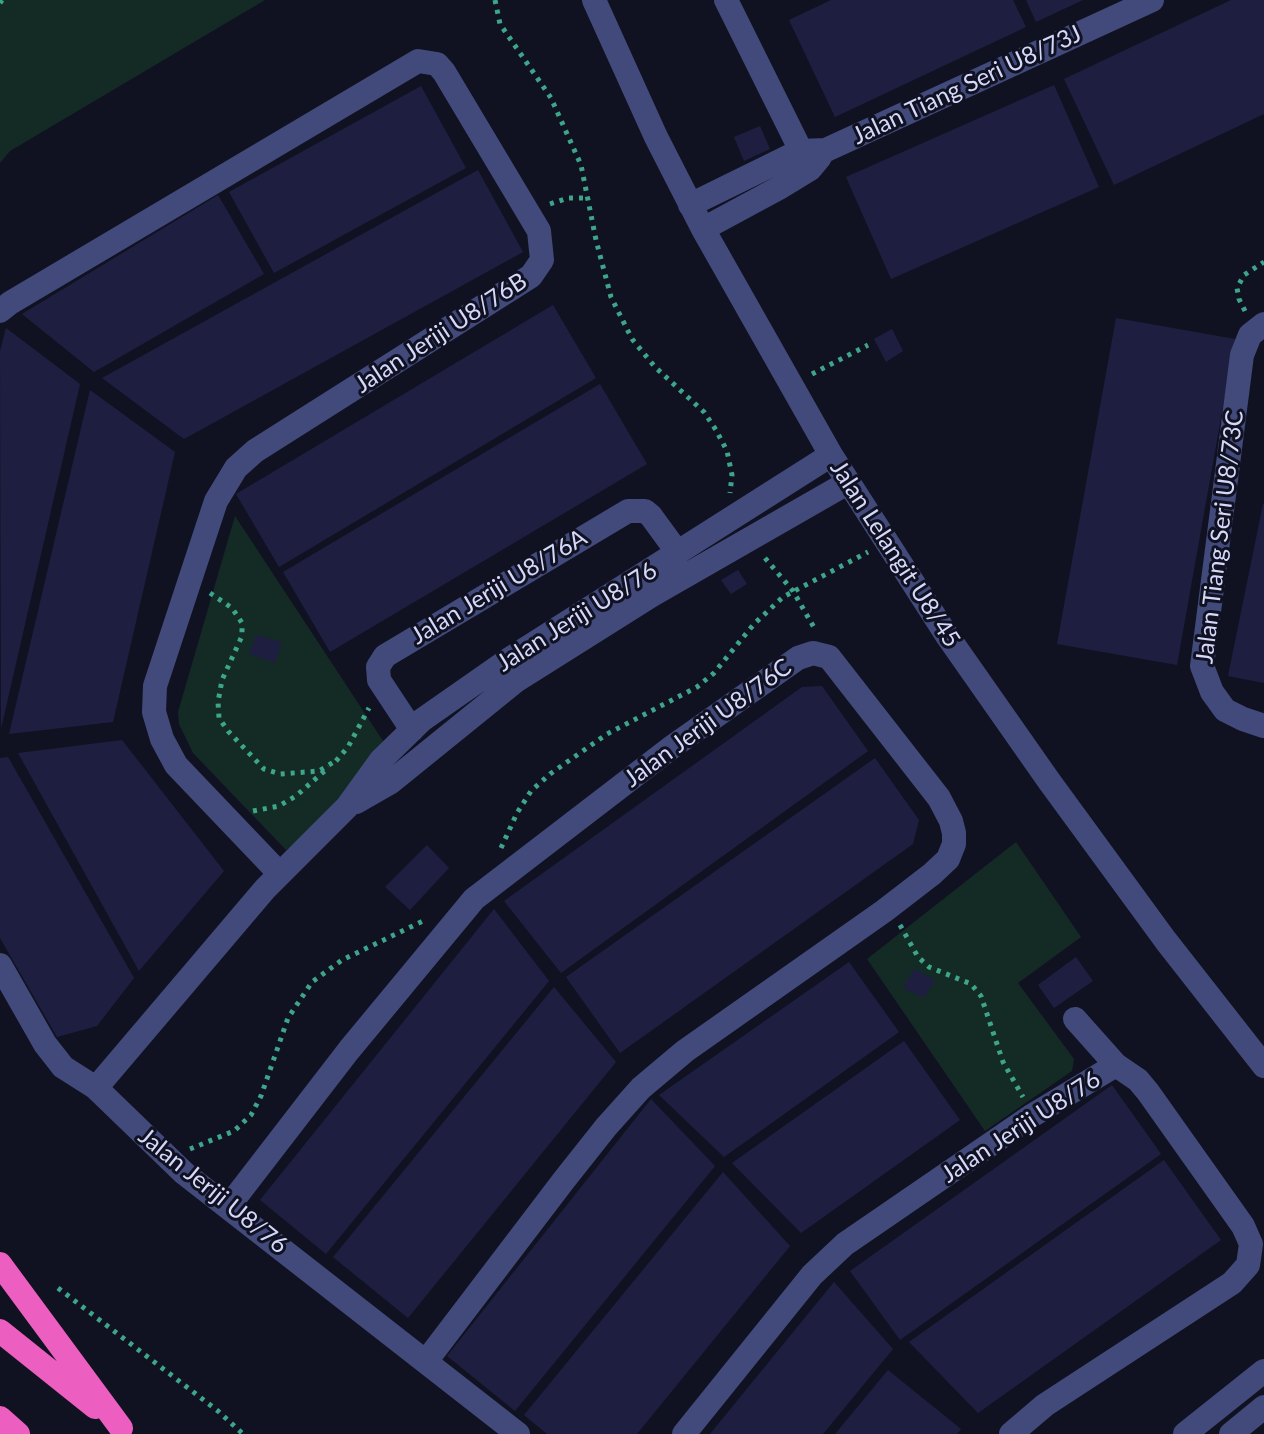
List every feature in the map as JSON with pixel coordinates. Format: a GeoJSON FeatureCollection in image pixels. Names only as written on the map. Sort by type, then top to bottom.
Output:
{"type":"FeatureCollection","features":[{"type":"Feature","properties":{"kind":"highway"},"geometry":{"type":"LineString","coordinates":[[0,1264],[124,1431]]}},
{"type":"Feature","properties":{"kind":"highway"},"geometry":{"type":"LineString","coordinates":[[0,1331],[124,1431]]}},
{"type":"Feature","properties":{"kind":"highway"},"geometry":{"type":"LineString","coordinates":[[0,1418],[18,1434]]}},
{"type":"Feature","properties":{"kind":"street","name":"Jalan Lelangit U8/45"},"geometry":{"type":"LineString","coordinates":[[594,0],[633,89],[690,205],[831,455],[946,634],[1049,781],[1166,941],[1264,1066]]}},
{"type":"Feature","properties":{"kind":"street"},"geometry":{"type":"LineString","coordinates":[[726,0],[805,160]]}},
{"type":"Feature","properties":{"kind":"street","name":"Jalan Tiang Seri U8/73J"},"geometry":{"type":"LineString","coordinates":[[690,205],[805,160],[1152,0]]}},
{"type":"Feature","properties":{"kind":"street","name":"Jalan Jeriji U8/76B"},"geometry":{"type":"LineString","coordinates":[[0,311],[418,61],[437,64],[444,72],[539,231],[542,260],[531,276],[243,460],[216,501],[155,686],[154,712],[162,739],[176,765],[280,874]]}},
{"type":"Feature","properties":{"kind":"street","name":"Jalan Tiang Seri U8/73J"},"geometry":{"type":"LineString","coordinates":[[703,229],[805,160]]}},
{"type":"Feature","properties":{"kind":"street","name":"Jalan Tiang Seri U8/73C"},"geometry":{"type":"LineString","coordinates":[[1260,326],[1250,335],[1242,355],[1202,666],[1212,692],[1225,710],[1264,726]]}},
{"type":"Feature","properties":{"kind":"street","name":"Jalan Jeriji U8/76"},"geometry":{"type":"LineString","coordinates":[[518,1434],[165,1158],[96,1088],[280,874],[347,807],[381,760],[412,730],[505,662],[831,455]]}},
{"type":"Feature","properties":{"kind":"street","name":"Jalan Jeriji U8/76"},"geometry":{"type":"LineString","coordinates":[[347,807],[391,782],[420,755],[517,680],[652,595],[849,482]]}},
{"type":"Feature","properties":{"kind":"street","name":"Jalan Jeriji U8/76A"},"geometry":{"type":"LineString","coordinates":[[383,688],[377,673],[385,656],[621,514],[645,511],[678,553]]}},
{"type":"Feature","properties":{"kind":"street","name":"Jalan Jeriji U8/76C"},"geometry":{"type":"LineString","coordinates":[[228,1207],[349,1050],[474,899],[672,747],[798,658],[813,653],[829,657]]}},
{"type":"Feature","properties":{"kind":"street"},"geometry":{"type":"LineString","coordinates":[[427,1360],[572,1169],[641,1088],[685,1051],[890,906],[948,859],[954,844],[954,833],[939,798],[829,657]]}},
{"type":"Feature","properties":{"kind":"street"},"geometry":{"type":"LineString","coordinates":[[383,688],[412,730]]}},
{"type":"Feature","properties":{"kind":"street"},"geometry":{"type":"LineString","coordinates":[[0,965],[51,1053],[63,1067],[96,1088]]}},
{"type":"Feature","properties":{"kind":"street"},"geometry":{"type":"LineString","coordinates":[[1075,1019],[1116,1065]]}},
{"type":"Feature","properties":{"kind":"street","name":"Jalan Jeriji U8/76"},"geometry":{"type":"LineString","coordinates":[[684,1434],[812,1275],[845,1244],[1033,1115],[1116,1065],[1138,1080],[1148,1092],[1243,1226],[1251,1244],[1248,1265],[1232,1283],[1045,1405],[1011,1434]]}},
{"type":"Feature","properties":{"kind":"street"},"geometry":{"type":"LineString","coordinates":[[1185,1434],[1264,1371]]}},
{"type":"Feature","properties":{"kind":"street"},"geometry":{"type":"LineString","coordinates":[[1231,1434],[1264,1407]]}},
{"type":"Feature","properties":{"kind":"path"},"geometry":{"type":"LineString","coordinates":[[495,0],[500,24],[551,98],[581,165],[611,297],[632,339],[655,367],[704,412],[727,451],[732,475],[728,521]]}},
{"type":"Feature","properties":{"kind":"path"},"geometry":{"type":"LineString","coordinates":[[529,214],[556,200],[588,198]]}},
{"type":"Feature","properties":{"kind":"path"},"geometry":{"type":"LineString","coordinates":[[1260,326],[1239,299],[1237,288],[1244,275],[1264,262]]}},
{"type":"Feature","properties":{"kind":"path"},"geometry":{"type":"LineString","coordinates":[[791,385],[868,345]]}},
{"type":"Feature","properties":{"kind":"path"},"geometry":{"type":"LineString","coordinates":[[749,539],[793,591],[829,657]]}},
{"type":"Feature","properties":{"kind":"path"},"geometry":{"type":"LineString","coordinates":[[187,585],[220,598],[232,608],[242,623],[242,636],[222,680],[218,702],[219,718],[240,747],[264,769],[280,774],[319,771],[337,760]]}},
{"type":"Feature","properties":{"kind":"path"},"geometry":{"type":"LineString","coordinates":[[221,812],[261,811],[279,806],[296,796],[337,760],[383,688]]}},
{"type":"Feature","properties":{"kind":"path"},"geometry":{"type":"LineString","coordinates":[[890,906],[918,957],[929,967],[971,984],[981,996],[1003,1062],[1033,1115]]}},
{"type":"Feature","properties":{"kind":"path"},"geometry":{"type":"LineString","coordinates":[[58,1288],[218,1411],[243,1434]]}},
{"type":"Feature","properties":{"kind":"green space"},"geometry":{"type":"Polygon","coordinates":[[[0,0],[265,0],[10,151],[0,163],[0,0]]]}},
{"type":"Feature","properties":{"kind":"green space"},"geometry":{"type":"Polygon","coordinates":[[[235,516],[387,747],[303,839],[286,850],[193,753],[179,724],[178,712],[235,516]]]}},
{"type":"Feature","properties":{"kind":"green space"},"geometry":{"type":"Polygon","coordinates":[[[1016,842],[1081,937],[1018,983],[1074,1059],[1072,1071],[985,1131],[867,959],[1016,842]]]}},
{"type":"Feature","properties":{"kind":"building"},"geometry":{"type":"Polygon","coordinates":[[[831,0],[1013,0],[1026,27],[835,117],[789,20],[831,0]]]}},
{"type":"Feature","properties":{"kind":"building"},"geometry":{"type":"Polygon","coordinates":[[[1026,0],[1083,0],[1036,22],[1026,0]]]}},
{"type":"Feature","properties":{"kind":"building"},"geometry":{"type":"Polygon","coordinates":[[[1231,0],[1264,0],[1264,114],[1114,185],[1064,79],[1231,0]]]}},
{"type":"Feature","properties":{"kind":"building"},"geometry":{"type":"Polygon","coordinates":[[[1054,85],[1099,187],[891,279],[846,177],[1054,85]]]}},
{"type":"Feature","properties":{"kind":"building"},"geometry":{"type":"Polygon","coordinates":[[[421,86],[466,168],[274,273],[229,192],[421,86]]]}},
{"type":"Feature","properties":{"kind":"building"},"geometry":{"type":"Polygon","coordinates":[[[760,126],[770,149],[744,161],[734,137],[760,126]]]}},
{"type":"Feature","properties":{"kind":"building"},"geometry":{"type":"Polygon","coordinates":[[[478,170],[523,252],[184,439],[102,378],[478,170]]]}},
{"type":"Feature","properties":{"kind":"building"},"geometry":{"type":"Polygon","coordinates":[[[218,195],[264,274],[94,372],[22,314],[218,195]]]}},
{"type":"Feature","properties":{"kind":"building"},"geometry":{"type":"Polygon","coordinates":[[[553,305],[596,378],[279,567],[236,494],[553,305]]]}},
{"type":"Feature","properties":{"kind":"building"},"geometry":{"type":"Polygon","coordinates":[[[1116,318],[1235,339],[1177,665],[1057,644],[1116,318]]]}},
{"type":"Feature","properties":{"kind":"building"},"geometry":{"type":"Polygon","coordinates":[[[6,328],[80,384],[1,729],[0,351],[6,328]]]}},
{"type":"Feature","properties":{"kind":"building"},"geometry":{"type":"Polygon","coordinates":[[[892,329],[903,351],[886,362],[874,339],[892,329]]]}},
{"type":"Feature","properties":{"kind":"building"},"geometry":{"type":"Polygon","coordinates":[[[600,384],[647,464],[330,652],[283,572],[600,384]]]}},
{"type":"Feature","properties":{"kind":"building"},"geometry":{"type":"Polygon","coordinates":[[[90,390],[175,452],[113,722],[9,734],[90,390]]]}},
{"type":"Feature","properties":{"kind":"building"},"geometry":{"type":"Polygon","coordinates":[[[1264,504],[1264,683],[1228,676],[1264,504]]]}},
{"type":"Feature","properties":{"kind":"building"},"geometry":{"type":"Polygon","coordinates":[[[738,570],[747,584],[731,594],[721,580],[738,570]]]}},
{"type":"Feature","properties":{"kind":"building"},"geometry":{"type":"Polygon","coordinates":[[[256,635],[282,642],[275,663],[249,654],[256,635]]]}},
{"type":"Feature","properties":{"kind":"building"},"geometry":{"type":"Polygon","coordinates":[[[822,686],[868,751],[561,973],[504,901],[802,687],[822,686]]]}},
{"type":"Feature","properties":{"kind":"building"},"geometry":{"type":"Polygon","coordinates":[[[122,740],[224,871],[139,971],[18,753],[122,740]]]}},
{"type":"Feature","properties":{"kind":"building"},"geometry":{"type":"Polygon","coordinates":[[[8,757],[134,978],[97,1026],[57,1037],[0,938],[0,758],[8,757]]]}},
{"type":"Feature","properties":{"kind":"building"},"geometry":{"type":"Polygon","coordinates":[[[875,758],[919,820],[913,844],[620,1053],[566,977],[875,758]]]}},
{"type":"Feature","properties":{"kind":"building"},"geometry":{"type":"Polygon","coordinates":[[[427,845],[449,868],[410,910],[385,887],[427,845]]]}},
{"type":"Feature","properties":{"kind":"building"},"geometry":{"type":"Polygon","coordinates":[[[494,909],[549,981],[326,1254],[260,1200],[494,909]]]}},
{"type":"Feature","properties":{"kind":"building"},"geometry":{"type":"Polygon","coordinates":[[[1076,957],[1093,981],[1054,1008],[1038,985],[1076,957]]]}},
{"type":"Feature","properties":{"kind":"building"},"geometry":{"type":"Polygon","coordinates":[[[849,962],[899,1032],[724,1157],[659,1095],[849,962]]]}},
{"type":"Feature","properties":{"kind":"building"},"geometry":{"type":"Polygon","coordinates":[[[914,969],[935,980],[924,998],[903,988],[914,969]]]}},
{"type":"Feature","properties":{"kind":"building"},"geometry":{"type":"Polygon","coordinates":[[[554,987],[616,1062],[408,1318],[333,1257],[554,987]]]}},
{"type":"Feature","properties":{"kind":"building"},"geometry":{"type":"Polygon","coordinates":[[[904,1041],[960,1120],[801,1233],[732,1163],[904,1041]]]}},
{"type":"Feature","properties":{"kind":"building"},"geometry":{"type":"Polygon","coordinates":[[[1112,1085],[1161,1154],[900,1340],[850,1271],[1112,1085]]]}},
{"type":"Feature","properties":{"kind":"building"},"geometry":{"type":"Polygon","coordinates":[[[651,1099],[715,1166],[515,1411],[447,1356],[651,1099]]]}},
{"type":"Feature","properties":{"kind":"building"},"geometry":{"type":"Polygon","coordinates":[[[1164,1160],[1221,1240],[978,1413],[909,1342],[1164,1160]]]}},
{"type":"Feature","properties":{"kind":"building"},"geometry":{"type":"Polygon","coordinates":[[[723,1172],[790,1246],[637,1434],[547,1434],[524,1415],[723,1172]]]}},
{"type":"Feature","properties":{"kind":"building"},"geometry":{"type":"Polygon","coordinates":[[[834,1282],[893,1349],[823,1434],[710,1434],[834,1282]]]}},
{"type":"Feature","properties":{"kind":"building"},"geometry":{"type":"Polygon","coordinates":[[[888,1370],[961,1429],[957,1434],[835,1434],[888,1370]]]}}]}
